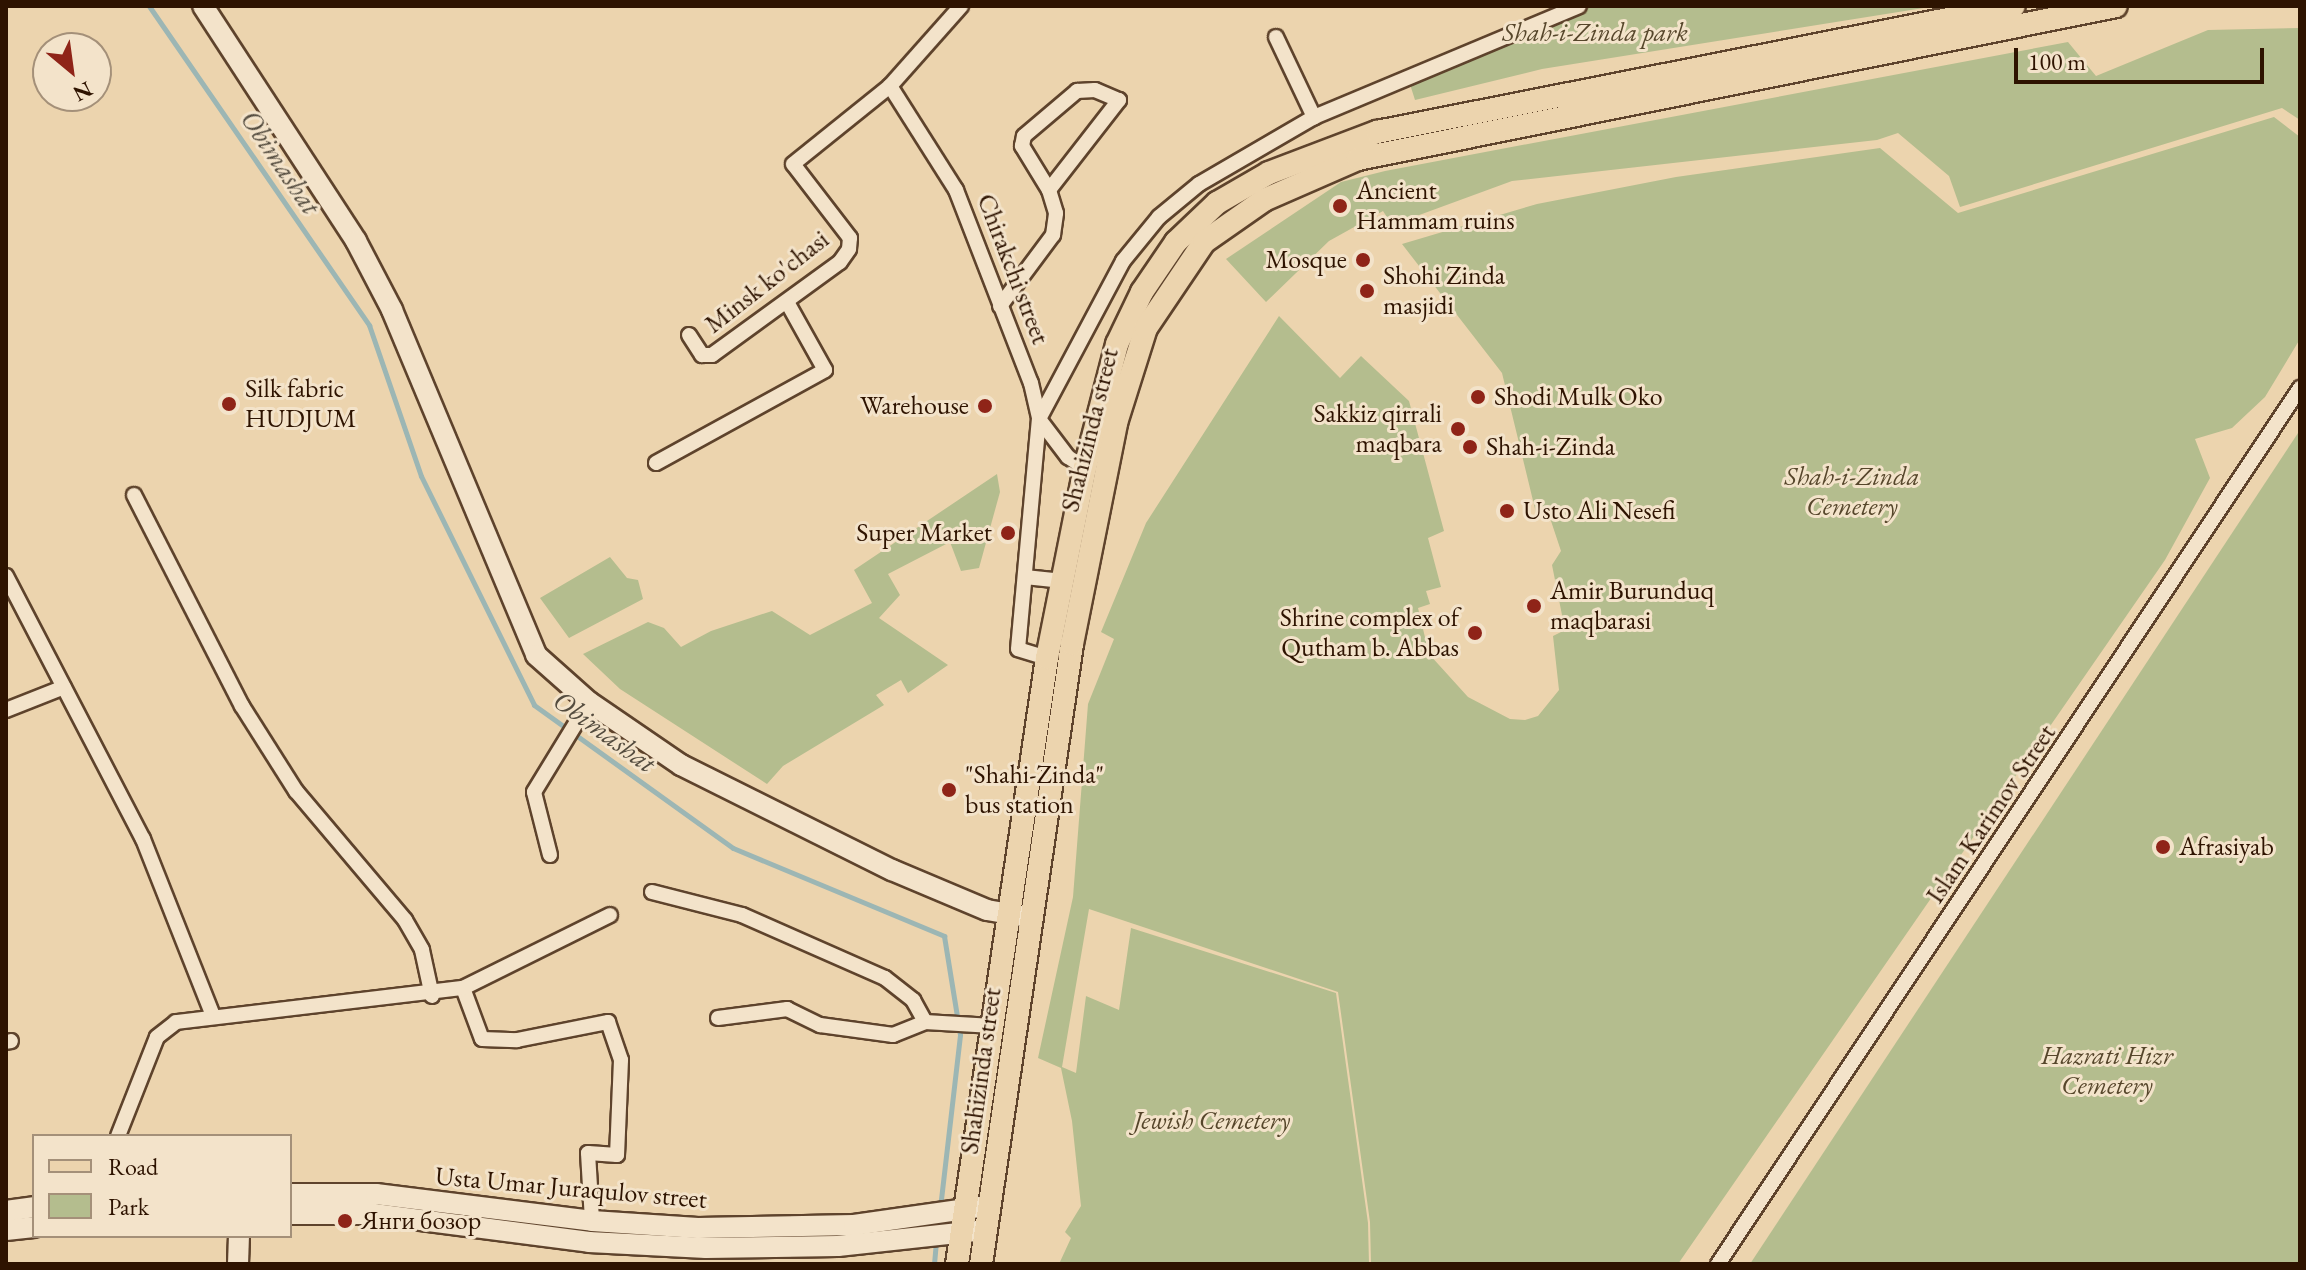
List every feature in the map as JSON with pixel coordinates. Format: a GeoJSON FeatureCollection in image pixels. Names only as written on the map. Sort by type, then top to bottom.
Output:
{"type":"FeatureCollection","features":[{"type":"Feature","properties":{"kind":"main road"},"geometry":{"type":"LineString","coordinates":[[203,6],[356,241],[392,310],[536,655],[589,702],[681,765],[892,870],[987,910],[1032,918]]}},
{"type":"Feature","properties":{"kind":"main road","name":"Shahizinda street"},"geometry":{"type":"LineString","coordinates":[[957,1264],[1047,658],[1085,468],[1117,344],[1142,292],[1196,222],[1217,203],[1269,173],[1377,132],[2014,6]]}},
{"type":"Feature","properties":{"kind":"main road","name":"Shahizinda street"},"geometry":{"type":"LineString","coordinates":[[981,1264],[1072,644],[1118,411],[1157,305],[1204,242],[1241,212],[1310,176],[1358,159],[2116,6]]}},
{"type":"Feature","properties":{"kind":"main road","name":"Usta Umar Juraqulov street"},"geometry":{"type":"LineString","coordinates":[[292,1194],[376,1194],[592,1221],[698,1228],[965,1219],[986,1231]]}},
{"type":"Feature","properties":{"kind":"main road","name":"Usta Umar Juraqulov street"},"geometry":{"type":"LineString","coordinates":[[292,1214],[374,1214],[589,1242],[706,1248],[838,1246],[965,1219],[990,1206]]}},
{"type":"Feature","properties":{"kind":"main road"},"geometry":{"type":"LineString","coordinates":[[6,1211],[32,1207]]}},
{"type":"Feature","properties":{"kind":"main road"},"geometry":{"type":"LineString","coordinates":[[6,1230],[32,1227]]}},
{"type":"Feature","properties":{"kind":"main road"},"geometry":{"type":"LineString","coordinates":[[238,1264],[239,1238]]}},
{"type":"Feature","properties":{"kind":"street"},"geometry":{"type":"LineString","coordinates":[[890,86],[961,6]]}},
{"type":"Feature","properties":{"kind":"street"},"geometry":{"type":"LineString","coordinates":[[1047,658],[1018,649],[1039,419],[1108,286],[1159,217],[1199,184],[1314,117],[1577,6]]}},
{"type":"Feature","properties":{"kind":"street"},"geometry":{"type":"LineString","coordinates":[[1276,37],[1314,117]]}},
{"type":"Feature","properties":{"kind":"street","name":"Minsk ko'chasi"},"geometry":{"type":"LineString","coordinates":[[689,335],[702,355],[712,355],[787,302],[849,249],[850,238],[793,164],[890,86]]}},
{"type":"Feature","properties":{"kind":"street","name":"Chirakchi street"},"geometry":{"type":"LineString","coordinates":[[890,86],[956,190],[1031,383],[1039,419],[1068,457],[1085,468]]}},
{"type":"Feature","properties":{"kind":"street"},"geometry":{"type":"LineString","coordinates":[[1000,306],[1053,235],[1056,213],[1049,190],[1022,146],[1030,128],[1077,91],[1095,90],[1119,100],[1049,190]]}},
{"type":"Feature","properties":{"kind":"street"},"geometry":{"type":"LineString","coordinates":[[656,463],[825,370],[787,302]]}},
{"type":"Feature","properties":{"kind":"street","name":"Islam Karimov Street"},"geometry":{"type":"LineString","coordinates":[[1718,1264],[2206,535],[2300,388]]}},
{"type":"Feature","properties":{"kind":"street"},"geometry":{"type":"LineString","coordinates":[[134,495],[242,706],[281,767],[405,920],[422,950],[432,996]]}},
{"type":"Feature","properties":{"kind":"street"},"geometry":{"type":"LineString","coordinates":[[6,576],[143,839],[213,1016]]}},
{"type":"Feature","properties":{"kind":"street"},"geometry":{"type":"LineString","coordinates":[[1025,577],[1063,581]]}},
{"type":"Feature","properties":{"kind":"street"},"geometry":{"type":"LineString","coordinates":[[6,710],[64,687]]}},
{"type":"Feature","properties":{"kind":"street"},"geometry":{"type":"LineString","coordinates":[[550,855],[534,792],[589,702]]}},
{"type":"Feature","properties":{"kind":"street"},"geometry":{"type":"LineString","coordinates":[[652,892],[742,915],[885,978],[913,1000],[930,1021]]}},
{"type":"Feature","properties":{"kind":"street"},"geometry":{"type":"LineString","coordinates":[[119,1134],[157,1037],[176,1022],[432,996],[463,988],[610,915]]}},
{"type":"Feature","properties":{"kind":"street"},"geometry":{"type":"LineString","coordinates":[[463,988],[482,1039],[517,1040],[608,1022],[621,1060],[617,1155],[588,1153],[592,1221]]}},
{"type":"Feature","properties":{"kind":"street"},"geometry":{"type":"LineString","coordinates":[[718,1018],[787,1009],[820,1025],[893,1035],[930,1021],[993,1026]]}},
{"type":"Feature","properties":{"kind":"green space","name":"Shah-i-Zinda park"},"geometry":{"type":"Polygon","coordinates":[[[1588,6],[1936,6],[1542,69],[1415,100],[1408,78],[1588,6]]]}},
{"type":"Feature","properties":{"kind":"green space"},"geometry":{"type":"Polygon","coordinates":[[[2300,28],[2300,120],[2282,108],[1960,207],[1949,176],[1898,133],[1877,140],[1512,181],[1392,225],[1383,211],[1329,241],[1266,302],[1226,259],[1341,182],[1385,171],[2068,42],[2096,76],[2208,30],[2300,28]]]}},
{"type":"Feature","properties":{"kind":"green space","name":"Shah-i-Zinda Cemetery"},"geometry":{"type":"Polygon","coordinates":[[[2274,117],[2300,137],[2300,339],[2265,397],[2232,428],[2195,439],[2210,478],[2165,560],[1678,1264],[1371,1264],[1370,1222],[1338,992],[1089,909],[1062,1067],[1076,1073],[1086,996],[1119,1010],[1131,928],[1336,993],[1368,1223],[1369,1264],[1059,1264],[1071,1238],[1065,1232],[1081,1206],[1072,1121],[1061,1068],[1038,1058],[1073,897],[1088,704],[1114,639],[1101,632],[1146,523],[1279,316],[1340,378],[1361,356],[1409,401],[1444,531],[1428,538],[1441,587],[1426,591],[1430,604],[1418,608],[1429,654],[1468,697],[1510,719],[1525,720],[1538,716],[1559,690],[1553,636],[1565,630],[1552,565],[1561,551],[1551,521],[1536,513],[1502,373],[1402,244],[1537,204],[1676,177],[1880,148],[1958,213],[2274,117]]]}},
{"type":"Feature","properties":{"kind":"green space","name":"Hazrati Hizr Cemetery"},"geometry":{"type":"Polygon","coordinates":[[[2300,430],[2300,1264],[1750,1264],[2300,430]]]}},
{"type":"Feature","properties":{"kind":"green space"},"geometry":{"type":"Polygon","coordinates":[[[997,474],[1000,492],[979,568],[961,571],[950,542],[888,574],[900,595],[879,618],[948,665],[908,693],[901,680],[876,695],[884,705],[783,766],[767,784],[620,689],[583,654],[648,622],[664,628],[681,647],[711,631],[772,611],[810,635],[872,603],[854,570],[997,474]]]}},
{"type":"Feature","properties":{"kind":"green space"},"geometry":{"type":"Polygon","coordinates":[[[610,557],[627,578],[638,580],[643,599],[569,638],[540,598],[610,557]]]}},
{"type":"Feature","properties":{"kind":"waterway","name":"Obimashat"},"geometry":{"type":"LineString","coordinates":[[149,6],[369,325],[421,476],[534,705],[733,848],[944,936],[960,1035],[940,1208]]}},
{"type":"Feature","properties":{"kind":"waterway","name":"Obimashat"},"geometry":{"type":"LineString","coordinates":[[934,1264],[936,1242]]}},
{"type":"Feature","properties":{"kind":"place","name":"Ancient Hammam ruins"},"geometry":{"type":"Point","coordinates":[1340,206]}},
{"type":"Feature","properties":{"kind":"place","name":"Mosque"},"geometry":{"type":"Point","coordinates":[1363,260]}},
{"type":"Feature","properties":{"kind":"place","name":"Shohi Zinda masjidi"},"geometry":{"type":"Point","coordinates":[1367,291]}},
{"type":"Feature","properties":{"kind":"place","name":"Shodi Mulk Oko"},"geometry":{"type":"Point","coordinates":[1478,397]}},
{"type":"Feature","properties":{"kind":"place","name":"Silk fabric HUDJUM"},"geometry":{"type":"Point","coordinates":[229,404]}},
{"type":"Feature","properties":{"kind":"place","name":"Warehouse"},"geometry":{"type":"Point","coordinates":[985,406]}},
{"type":"Feature","properties":{"kind":"place","name":"Sakkiz qirrali maqbara"},"geometry":{"type":"Point","coordinates":[1458,429]}},
{"type":"Feature","properties":{"kind":"place","name":"Shah-i-Zinda"},"geometry":{"type":"Point","coordinates":[1470,447]}},
{"type":"Feature","properties":{"kind":"place","name":"Usto Ali Nesefi"},"geometry":{"type":"Point","coordinates":[1507,511]}},
{"type":"Feature","properties":{"kind":"place","name":"Super Market"},"geometry":{"type":"Point","coordinates":[1008,533]}},
{"type":"Feature","properties":{"kind":"place","name":"Amir Burunduq maqbarasi"},"geometry":{"type":"Point","coordinates":[1534,606]}},
{"type":"Feature","properties":{"kind":"place","name":"Shrine complex of Qutham b. Abbas"},"geometry":{"type":"Point","coordinates":[1475,633]}},
{"type":"Feature","properties":{"kind":"place","name":"\"Shahi-Zinda\" bus station"},"geometry":{"type":"Point","coordinates":[949,790]}},
{"type":"Feature","properties":{"kind":"place","name":"Afrasiyab"},"geometry":{"type":"Point","coordinates":[2163,847]}},
{"type":"Feature","properties":{"kind":"place","name":"Янги бозор"},"geometry":{"type":"Point","coordinates":[345,1221]}},
{"type":"Feature","properties":{"kind":"park label","name":"Jewish Cemetery"},"geometry":{"type":"Point","coordinates":[1212,1121]}}]}
